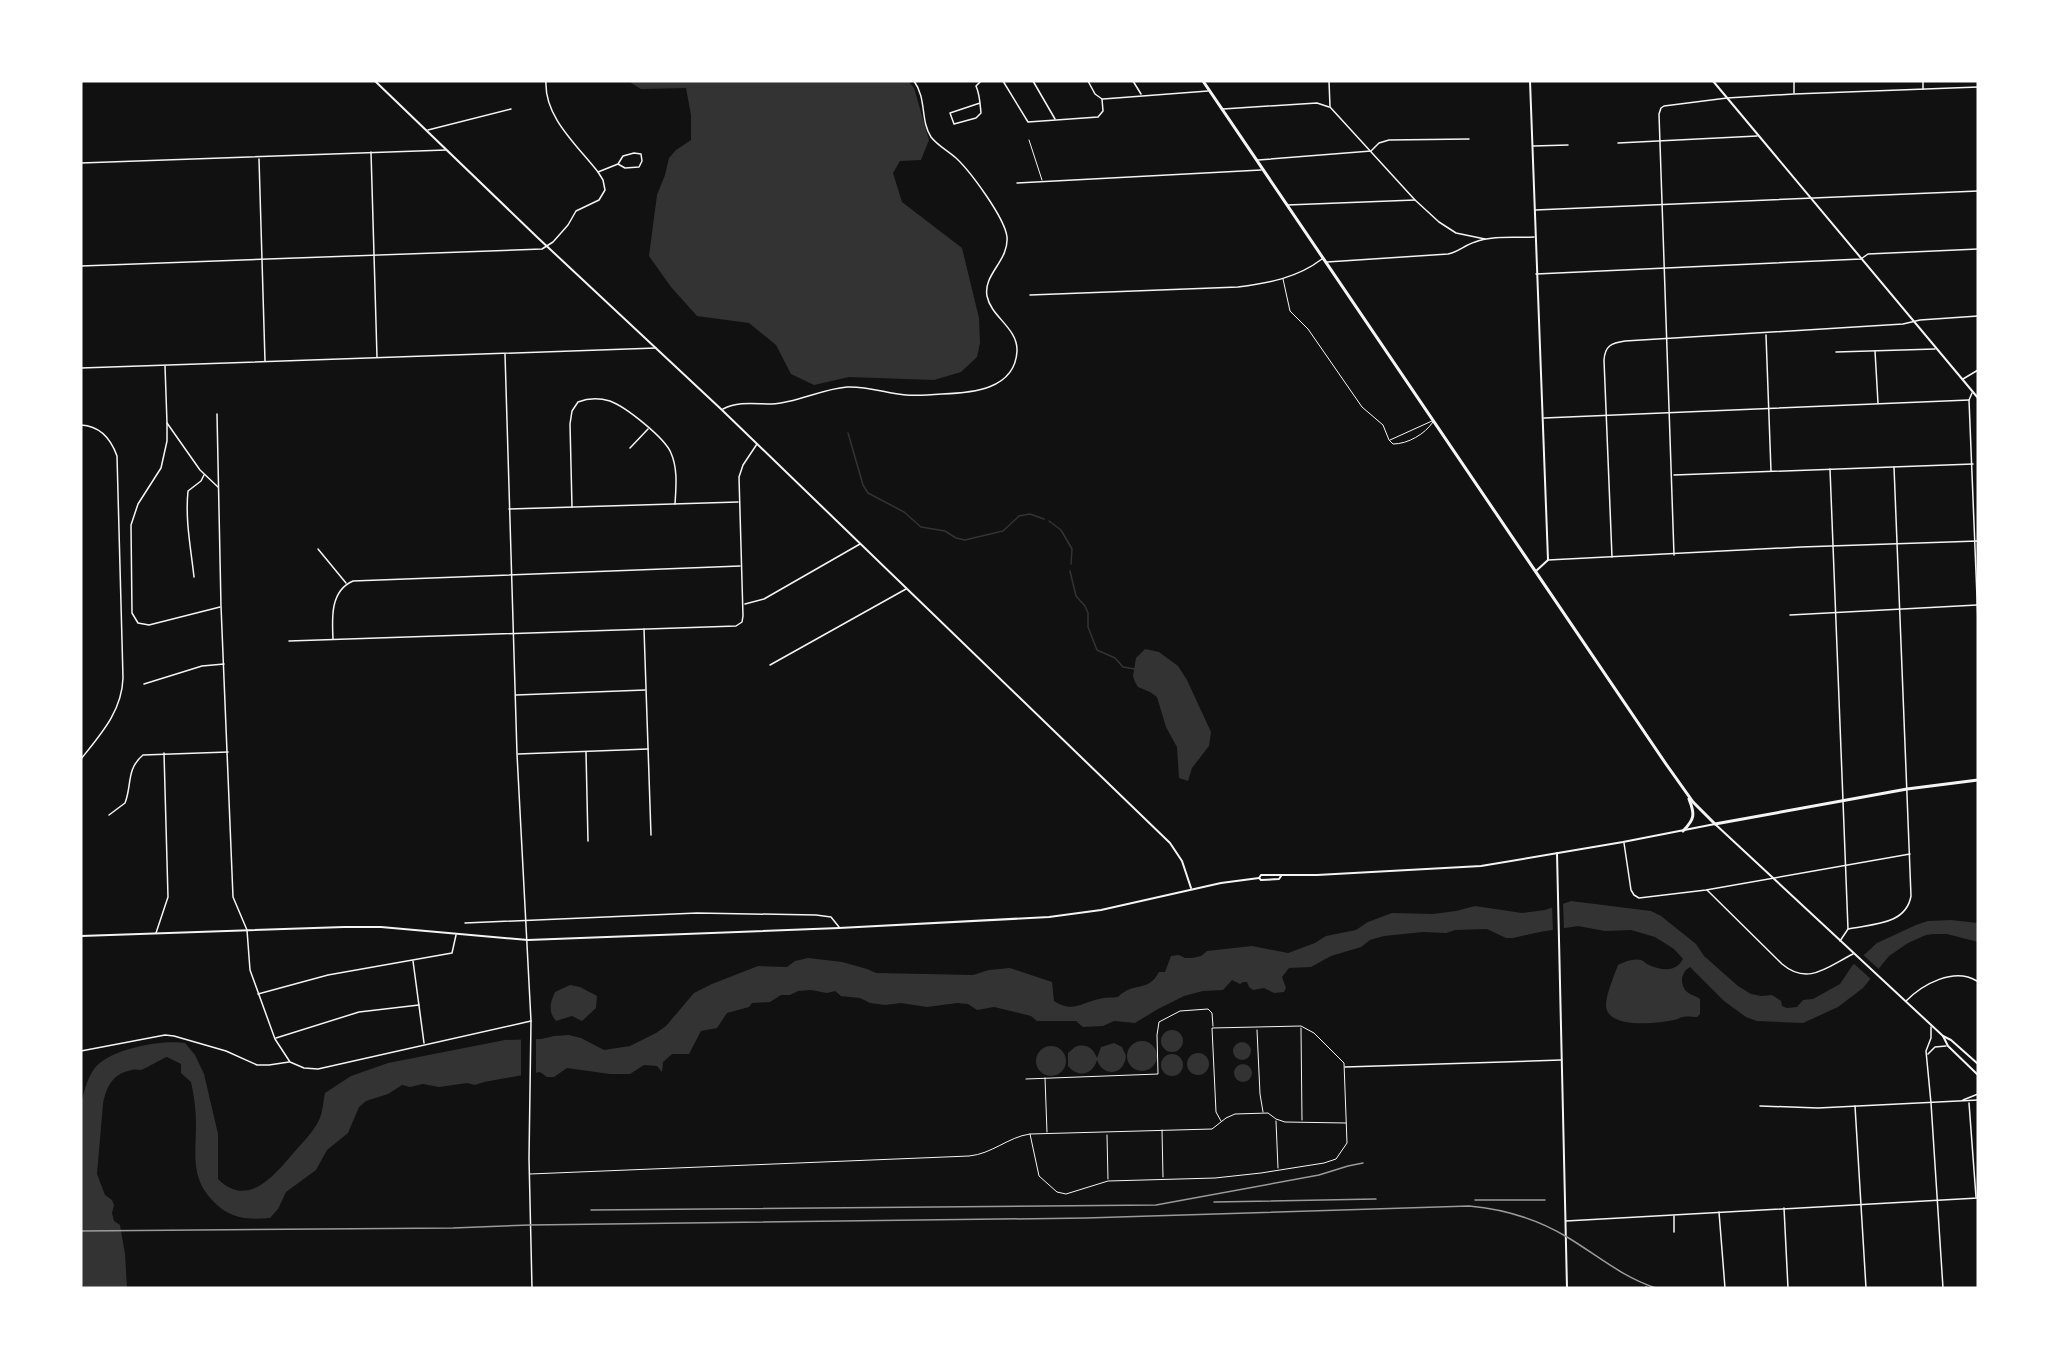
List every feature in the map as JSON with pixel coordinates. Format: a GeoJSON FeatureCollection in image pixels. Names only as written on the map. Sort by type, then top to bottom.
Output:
{"type":"FeatureCollection","features":[{"type":"Feature","properties":{"kind":"main road"},"geometry":{"type":"LineString","coordinates":[[1203,81],[1686,792],[1715,824],[1907,789],[1978,780]]}},
{"type":"Feature","properties":{"kind":"main road"},"geometry":{"type":"LineString","coordinates":[[1683,831],[1693,821],[1694,816],[1686,792]]}},
{"type":"Feature","properties":{"kind":"street"},"geometry":{"type":"LineString","coordinates":[[375,81],[722,410],[1175,848],[1191,889]]}},
{"type":"Feature","properties":{"kind":"street"},"geometry":{"type":"LineString","coordinates":[[378,84],[381,81]]}},
{"type":"Feature","properties":{"kind":"street"},"geometry":{"type":"LineString","coordinates":[[81,266],[537,250],[548,246],[568,225],[576,211],[602,197],[604,185],[598,172],[553,115],[548,102],[546,81]]}},
{"type":"Feature","properties":{"kind":"street"},"geometry":{"type":"LineString","coordinates":[[722,410],[739,403],[788,402],[847,387],[873,388],[912,395],[974,392],[996,384],[1013,366],[1016,354],[1015,340],[991,306],[987,294],[989,280],[1002,262],[1006,251],[1004,226],[967,170],[931,137],[926,124],[922,96],[914,81]]}},
{"type":"Feature","properties":{"kind":"street"},"geometry":{"type":"LineString","coordinates":[[980,103],[950,113],[954,124],[979,117],[981,113],[980,103],[976,86],[981,81]]}},
{"type":"Feature","properties":{"kind":"street"},"geometry":{"type":"LineString","coordinates":[[1003,81],[1028,122],[1098,117],[1103,109],[1102,99]]}},
{"type":"Feature","properties":{"kind":"street"},"geometry":{"type":"LineString","coordinates":[[1033,81],[1055,120]]}},
{"type":"Feature","properties":{"kind":"street"},"geometry":{"type":"LineString","coordinates":[[1088,81],[1095,94],[1102,99],[1209,91]]}},
{"type":"Feature","properties":{"kind":"street"},"geometry":{"type":"LineString","coordinates":[[1133,81],[1141,95]]}},
{"type":"Feature","properties":{"kind":"street"},"geometry":{"type":"LineString","coordinates":[[1329,81],[1330,107]]}},
{"type":"Feature","properties":{"kind":"street"},"geometry":{"type":"LineString","coordinates":[[1530,81],[1548,560]]}},
{"type":"Feature","properties":{"kind":"street"},"geometry":{"type":"LineString","coordinates":[[1713,81],[1978,398]]}},
{"type":"Feature","properties":{"kind":"street"},"geometry":{"type":"LineString","coordinates":[[1794,81],[1794,94]]}},
{"type":"Feature","properties":{"kind":"street"},"geometry":{"type":"LineString","coordinates":[[1923,81],[1923,90]]}},
{"type":"Feature","properties":{"kind":"street"},"geometry":{"type":"LineString","coordinates":[[1674,555],[1659,114],[1661,108],[1727,98],[1978,87]]}},
{"type":"Feature","properties":{"kind":"street"},"geometry":{"type":"LineString","coordinates":[[1222,109],[1317,103],[1330,107],[1415,200],[1439,222],[1456,233],[1485,239],[1535,237]]}},
{"type":"Feature","properties":{"kind":"street"},"geometry":{"type":"LineString","coordinates":[[427,130],[511,108]]}},
{"type":"Feature","properties":{"kind":"street"},"geometry":{"type":"LineString","coordinates":[[1618,143],[1758,136]]}},
{"type":"Feature","properties":{"kind":"street"},"geometry":{"type":"LineString","coordinates":[[1256,160],[1371,151],[1379,143],[1389,140],[1469,139]]}},
{"type":"Feature","properties":{"kind":"street"},"geometry":{"type":"LineString","coordinates":[[1532,146],[1568,145]]}},
{"type":"Feature","properties":{"kind":"street"},"geometry":{"type":"LineString","coordinates":[[81,163],[447,150]]}},
{"type":"Feature","properties":{"kind":"street"},"geometry":{"type":"LineString","coordinates":[[371,152],[377,357]]}},
{"type":"Feature","properties":{"kind":"street"},"geometry":{"type":"LineString","coordinates":[[598,172],[618,164],[623,156],[641,154],[642,161],[639,167],[625,168],[618,164]]}},
{"type":"Feature","properties":{"kind":"street"},"geometry":{"type":"LineString","coordinates":[[259,157],[265,362]]}},
{"type":"Feature","properties":{"kind":"street"},"geometry":{"type":"LineString","coordinates":[[1017,183],[1262,170]]}},
{"type":"Feature","properties":{"kind":"street"},"geometry":{"type":"LineString","coordinates":[[1534,210],[1978,191]]}},
{"type":"Feature","properties":{"kind":"street"},"geometry":{"type":"LineString","coordinates":[[1287,205],[1415,200]]}},
{"type":"Feature","properties":{"kind":"street"},"geometry":{"type":"LineString","coordinates":[[1326,262],[1448,254],[1485,239]]}},
{"type":"Feature","properties":{"kind":"street"},"geometry":{"type":"LineString","coordinates":[[1536,274],[1861,259],[1868,254],[1978,249]]}},
{"type":"Feature","properties":{"kind":"street"},"geometry":{"type":"LineString","coordinates":[[1030,295],[1238,287],[1283,279],[1305,270],[1323,258]]}},
{"type":"Feature","properties":{"kind":"street"},"geometry":{"type":"LineString","coordinates":[[1612,557],[1604,360],[1607,347],[1617,342],[1903,324],[1978,316]]}},
{"type":"Feature","properties":{"kind":"street"},"geometry":{"type":"LineString","coordinates":[[1766,333],[1771,472]]}},
{"type":"Feature","properties":{"kind":"street"},"geometry":{"type":"LineString","coordinates":[[81,368],[656,348]]}},
{"type":"Feature","properties":{"kind":"street"},"geometry":{"type":"LineString","coordinates":[[1836,352],[1936,349]]}},
{"type":"Feature","properties":{"kind":"street"},"geometry":{"type":"LineString","coordinates":[[1875,351],[1878,404]]}},
{"type":"Feature","properties":{"kind":"street"},"geometry":{"type":"LineString","coordinates":[[505,354],[517,754],[531,1021],[529,1174],[532,1288]]}},
{"type":"Feature","properties":{"kind":"street"},"geometry":{"type":"LineString","coordinates":[[165,366],[167,441],[161,468],[138,504],[131,525],[132,613],[135,621],[141,625],[152,625],[221,606]]}},
{"type":"Feature","properties":{"kind":"street"},"geometry":{"type":"LineString","coordinates":[[1962,379],[1978,370]]}},
{"type":"Feature","properties":{"kind":"street"},"geometry":{"type":"LineString","coordinates":[[1973,391],[1969,400],[1977,541],[1978,622]]}},
{"type":"Feature","properties":{"kind":"street"},"geometry":{"type":"LineString","coordinates":[[572,507],[570,416],[575,404],[592,399],[611,401],[661,438],[671,453],[676,471],[675,504]]}},
{"type":"Feature","properties":{"kind":"street"},"geometry":{"type":"LineString","coordinates":[[1542,418],[1969,400]]}},
{"type":"Feature","properties":{"kind":"street"},"geometry":{"type":"LineString","coordinates":[[217,414],[221,606],[233,897],[247,930],[249,964],[258,994],[275,1039],[290,1062]]}},
{"type":"Feature","properties":{"kind":"street"},"geometry":{"type":"LineString","coordinates":[[167,423],[204,475],[219,488]]}},
{"type":"Feature","properties":{"kind":"street"},"geometry":{"type":"LineString","coordinates":[[81,425],[101,431],[117,456],[123,684],[121,698],[114,715],[81,759]]}},
{"type":"Feature","properties":{"kind":"street"},"geometry":{"type":"LineString","coordinates":[[630,448],[649,428]]}},
{"type":"Feature","properties":{"kind":"street"},"geometry":{"type":"LineString","coordinates":[[289,641],[740,624],[743,619],[743,604],[739,482],[742,465],[757,444]]}},
{"type":"Feature","properties":{"kind":"street"},"geometry":{"type":"LineString","coordinates":[[1672,476],[1973,464]]}},
{"type":"Feature","properties":{"kind":"street"},"geometry":{"type":"LineString","coordinates":[[1848,929],[1894,919],[1902,915],[1909,905],[1911,890],[1894,467]]}},
{"type":"Feature","properties":{"kind":"street"},"geometry":{"type":"LineString","coordinates":[[1830,469],[1848,929],[1840,941]]}},
{"type":"Feature","properties":{"kind":"street"},"geometry":{"type":"LineString","coordinates":[[194,577],[187,515],[188,491],[204,475]]}},
{"type":"Feature","properties":{"kind":"street"},"geometry":{"type":"LineString","coordinates":[[509,509],[739,502]]}},
{"type":"Feature","properties":{"kind":"street"},"geometry":{"type":"LineString","coordinates":[[1536,571],[1548,560],[1977,541]]}},
{"type":"Feature","properties":{"kind":"street"},"geometry":{"type":"LineString","coordinates":[[743,604],[764,599],[860,544]]}},
{"type":"Feature","properties":{"kind":"street"},"geometry":{"type":"LineString","coordinates":[[318,549],[347,583]]}},
{"type":"Feature","properties":{"kind":"street"},"geometry":{"type":"LineString","coordinates":[[333,640],[333,608],[338,594],[347,583],[365,579],[741,566]]}},
{"type":"Feature","properties":{"kind":"street"},"geometry":{"type":"LineString","coordinates":[[770,665],[907,588]]}},
{"type":"Feature","properties":{"kind":"street"},"geometry":{"type":"LineString","coordinates":[[1790,615],[1978,605]]}},
{"type":"Feature","properties":{"kind":"street"},"geometry":{"type":"LineString","coordinates":[[644,628],[651,835]]}},
{"type":"Feature","properties":{"kind":"street"},"geometry":{"type":"LineString","coordinates":[[144,684],[202,666],[224,664]]}},
{"type":"Feature","properties":{"kind":"street"},"geometry":{"type":"LineString","coordinates":[[516,695],[646,690]]}},
{"type":"Feature","properties":{"kind":"street"},"geometry":{"type":"LineString","coordinates":[[517,754],[649,749]]}},
{"type":"Feature","properties":{"kind":"street"},"geometry":{"type":"LineString","coordinates":[[586,751],[588,841]]}},
{"type":"Feature","properties":{"kind":"street"},"geometry":{"type":"LineString","coordinates":[[109,815],[125,804],[129,778],[140,757],[164,753],[228,752]]}},
{"type":"Feature","properties":{"kind":"street"},"geometry":{"type":"LineString","coordinates":[[156,934],[168,897],[164,753]]}},
{"type":"Feature","properties":{"kind":"street"},"geometry":{"type":"LineString","coordinates":[[81,936],[353,927],[528,940],[839,928],[1070,914],[1121,906],[1191,889],[1259,878],[1262,880],[1279,879],[1281,876],[1454,868],[1524,860],[1715,824],[1905,1002],[1978,1064]]}},
{"type":"Feature","properties":{"kind":"street"},"geometry":{"type":"LineString","coordinates":[[1623,842],[1629,881],[1634,895],[1643,898],[1706,890],[1910,854]]}},
{"type":"Feature","properties":{"kind":"street"},"geometry":{"type":"LineString","coordinates":[[1557,853],[1567,1288]]}},
{"type":"Feature","properties":{"kind":"street"},"geometry":{"type":"LineString","coordinates":[[1706,890],[1793,973],[1811,975],[1854,954]]}},
{"type":"Feature","properties":{"kind":"street"},"geometry":{"type":"LineString","coordinates":[[465,923],[697,913],[816,915],[831,917],[839,928]]}},
{"type":"Feature","properties":{"kind":"street"},"geometry":{"type":"LineString","coordinates":[[258,994],[328,975],[452,953],[456,935]]}},
{"type":"Feature","properties":{"kind":"street"},"geometry":{"type":"LineString","coordinates":[[413,960],[424,1044]]}},
{"type":"Feature","properties":{"kind":"street"},"geometry":{"type":"LineString","coordinates":[[1905,1002],[1926,986],[1944,978],[1969,976],[1977,981]]}},
{"type":"Feature","properties":{"kind":"street"},"geometry":{"type":"LineString","coordinates":[[275,1039],[359,1012],[418,1005]]}},
{"type":"Feature","properties":{"kind":"street"},"geometry":{"type":"LineString","coordinates":[[81,1051],[174,1035],[226,1051],[257,1065],[290,1062],[304,1068],[318,1069],[531,1021]]}},
{"type":"Feature","properties":{"kind":"street"},"geometry":{"type":"LineString","coordinates":[[1931,1025],[1931,1038],[1926,1051],[1943,1288]]}},
{"type":"Feature","properties":{"kind":"street"},"geometry":{"type":"LineString","coordinates":[[1943,1036],[1948,1046],[1978,1075]]}},
{"type":"Feature","properties":{"kind":"street"},"geometry":{"type":"LineString","coordinates":[[1928,1055],[1935,1047],[1948,1046]]}},
{"type":"Feature","properties":{"kind":"street"},"geometry":{"type":"LineString","coordinates":[[1345,1067],[1562,1060]]}},
{"type":"Feature","properties":{"kind":"street"},"geometry":{"type":"LineString","coordinates":[[1962,1101],[1978,1094]]}},
{"type":"Feature","properties":{"kind":"street"},"geometry":{"type":"LineString","coordinates":[[1760,1107],[1818,1108],[1978,1100]]}},
{"type":"Feature","properties":{"kind":"street"},"geometry":{"type":"LineString","coordinates":[[1565,1221],[1977,1198],[1969,1101]]}},
{"type":"Feature","properties":{"kind":"street"},"geometry":{"type":"LineString","coordinates":[[1855,1106],[1866,1288]]}},
{"type":"Feature","properties":{"kind":"street"},"geometry":{"type":"LineString","coordinates":[[1784,1208],[1788,1288]]}},
{"type":"Feature","properties":{"kind":"street"},"geometry":{"type":"LineString","coordinates":[[1719,1212],[1725,1288]]}},
{"type":"Feature","properties":{"kind":"street"},"geometry":{"type":"LineString","coordinates":[[1674,1215],[1674,1232]]}},
{"type":"Feature","properties":{"kind":"lane"},"geometry":{"type":"LineString","coordinates":[[1029,140],[1043,182]]}},
{"type":"Feature","properties":{"kind":"lane"},"geometry":{"type":"LineString","coordinates":[[1283,279],[1290,311],[1308,329],[1362,407],[1383,425],[1393,444],[1408,441],[1429,429],[1434,421]]}},
{"type":"Feature","properties":{"kind":"lane"},"geometry":{"type":"LineString","coordinates":[[1389,440],[1434,421]]}},
{"type":"Feature","properties":{"kind":"lane"},"geometry":{"type":"LineString","coordinates":[[1026,1079],[1158,1074],[1159,1023],[1180,1011],[1208,1009],[1212,1013],[1216,1112],[1222,1122]]}},
{"type":"Feature","properties":{"kind":"lane"},"geometry":{"type":"LineString","coordinates":[[1301,1026],[1302,1122]]}},
{"type":"Feature","properties":{"kind":"lane"},"geometry":{"type":"LineString","coordinates":[[1030,1134],[1039,1176],[1057,1192],[1070,1194],[1108,1181],[1215,1178],[1261,1173],[1336,1159],[1347,1143],[1344,1063],[1314,1033],[1301,1026],[1212,1028]]}},
{"type":"Feature","properties":{"kind":"lane"},"geometry":{"type":"LineString","coordinates":[[1257,1028],[1263,1113]]}},
{"type":"Feature","properties":{"kind":"lane"},"geometry":{"type":"LineString","coordinates":[[1046,1078],[1047,1133]]}},
{"type":"Feature","properties":{"kind":"lane"},"geometry":{"type":"LineString","coordinates":[[529,1174],[969,1156],[985,1154],[1013,1138],[1030,1134],[1212,1129],[1235,1114],[1269,1113],[1285,1122],[1309,1124],[1346,1123]]}},
{"type":"Feature","properties":{"kind":"lane"},"geometry":{"type":"LineString","coordinates":[[1276,1119],[1278,1170]]}},
{"type":"Feature","properties":{"kind":"lane"},"geometry":{"type":"LineString","coordinates":[[1162,1130],[1163,1179]]}},
{"type":"Feature","properties":{"kind":"lane"},"geometry":{"type":"LineString","coordinates":[[1107,1132],[1108,1181]]}},
{"type":"Feature","properties":{"kind":"shaded area"},"geometry":{"type":"Polygon","coordinates":[[[628,81],[908,81],[914,88],[929,140],[921,160],[900,161],[893,173],[902,202],[962,248],[979,318],[980,343],[977,357],[961,372],[934,380],[849,377],[814,385],[791,374],[776,345],[749,323],[697,316],[671,287],[649,256],[657,195],[669,158],[691,140],[691,115],[686,88],[641,89],[628,81]]]}},
{"type":"Feature","properties":{"kind":"shaded area"},"geometry":{"type":"Polygon","coordinates":[[[1145,649],[1159,652],[1178,666],[1211,732],[1209,746],[1192,768],[1188,781],[1179,778],[1177,747],[1166,727],[1157,697],[1138,687],[1133,676],[1136,658],[1145,649]]]}},
{"type":"Feature","properties":{"kind":"shaded area"},"geometry":{"type":"Polygon","coordinates":[[[1571,901],[1651,911],[1661,916],[1696,944],[1704,956],[1738,986],[1751,994],[1772,995],[1787,1008],[1797,1007],[1803,1000],[1813,999],[1840,984],[1852,966],[1877,943],[1916,925],[1928,921],[1951,920],[1978,923],[1978,942],[1947,934],[1934,934],[1908,943],[1889,956],[1863,988],[1838,1007],[1803,1023],[1757,1021],[1746,1017],[1724,1001],[1690,967],[1685,972],[1682,982],[1687,992],[1700,999],[1700,1014],[1697,1017],[1681,1017],[1675,1020],[1647,1023],[1625,1022],[1616,1019],[1609,1014],[1606,1001],[1618,965],[1642,960],[1648,965],[1668,969],[1677,966],[1683,959],[1674,949],[1655,937],[1631,930],[1605,931],[1578,926],[1513,938],[1506,938],[1487,929],[1384,936],[1370,940],[1361,947],[1331,956],[1311,967],[1289,968],[1282,977],[1286,988],[1284,992],[1274,993],[1264,988],[1253,990],[1247,982],[1240,984],[1232,980],[1223,990],[1203,991],[1184,996],[1135,1023],[1114,1021],[1103,1026],[1083,1027],[1076,1021],[1037,1021],[1031,1016],[994,1007],[977,1010],[968,1004],[957,1003],[927,1007],[901,1003],[885,1005],[870,1003],[860,998],[841,996],[835,991],[827,993],[811,990],[798,991],[790,995],[781,995],[770,1002],[752,1003],[749,1007],[727,1013],[717,1028],[701,1031],[689,1054],[672,1054],[663,1062],[662,1072],[657,1066],[644,1065],[630,1074],[610,1074],[567,1068],[554,1077],[547,1077],[540,1072],[475,1085],[467,1083],[439,1087],[423,1084],[410,1087],[402,1085],[388,1094],[366,1101],[359,1107],[348,1133],[327,1150],[316,1170],[286,1192],[278,1209],[270,1218],[262,1219],[233,1215],[220,1208],[206,1193],[196,1166],[196,1113],[191,1082],[181,1073],[181,1064],[167,1057],[141,1070],[120,1074],[108,1087],[103,1104],[97,1174],[105,1195],[112,1200],[114,1205],[112,1213],[114,1221],[120,1225],[127,1288],[84,1288],[81,1282],[81,1104],[94,1069],[111,1056],[136,1047],[150,1044],[185,1043],[195,1055],[204,1074],[218,1134],[218,1179],[229,1188],[240,1191],[251,1190],[261,1185],[280,1169],[309,1136],[321,1114],[325,1093],[351,1076],[388,1063],[505,1040],[541,1039],[569,1035],[581,1038],[604,1050],[630,1046],[666,1026],[694,993],[758,966],[787,967],[795,961],[808,958],[842,962],[876,973],[973,975],[989,970],[1010,968],[1052,982],[1054,1001],[1072,1007],[1101,998],[1118,997],[1130,989],[1150,983],[1159,972],[1165,972],[1171,956],[1192,958],[1201,956],[1207,951],[1252,946],[1288,953],[1315,943],[1326,936],[1356,930],[1368,922],[1392,913],[1433,914],[1475,906],[1522,913],[1545,910],[1571,901]]]}},
{"type":"Feature","properties":{"kind":"shaded area"},"geometry":{"type":"Polygon","coordinates":[[[570,985],[580,987],[597,996],[596,1008],[582,1021],[572,1016],[556,1021],[551,1010],[553,996],[555,992],[570,985]]]}},
{"type":"Feature","properties":{"kind":"shaded area"},"geometry":{"type":"Polygon","coordinates":[[[1168,1030],[1176,1030],[1183,1037],[1183,1045],[1176,1052],[1168,1052],[1161,1045],[1161,1037],[1168,1030]]]}},
{"type":"Feature","properties":{"kind":"shaded area"},"geometry":{"type":"Polygon","coordinates":[[[1142,1041],[1148,1042],[1156,1050],[1156,1062],[1148,1070],[1142,1071],[1136,1070],[1128,1062],[1127,1056],[1128,1050],[1136,1042],[1142,1041]]]}},
{"type":"Feature","properties":{"kind":"shaded area"},"geometry":{"type":"Polygon","coordinates":[[[1242,1042],[1248,1045],[1251,1051],[1248,1057],[1242,1060],[1236,1057],[1233,1051],[1236,1045],[1242,1042]]]}},
{"type":"Feature","properties":{"kind":"shaded area"},"geometry":{"type":"Polygon","coordinates":[[[1114,1043],[1122,1047],[1126,1056],[1118,1071],[1104,1069],[1097,1060],[1092,1069],[1081,1074],[1068,1066],[1068,1053],[1075,1047],[1089,1047],[1097,1058],[1101,1047],[1114,1043]]]}},
{"type":"Feature","properties":{"kind":"shaded area"},"geometry":{"type":"Polygon","coordinates":[[[1051,1046],[1057,1047],[1065,1055],[1065,1067],[1057,1075],[1051,1076],[1045,1075],[1037,1067],[1036,1061],[1037,1055],[1045,1047],[1051,1046]]]}},
{"type":"Feature","properties":{"kind":"shaded area"},"geometry":{"type":"Polygon","coordinates":[[[1194,1053],[1202,1053],[1209,1060],[1209,1068],[1202,1075],[1194,1075],[1187,1068],[1187,1060],[1194,1053]]]}},
{"type":"Feature","properties":{"kind":"shaded area"},"geometry":{"type":"Polygon","coordinates":[[[1168,1054],[1176,1054],[1183,1061],[1183,1069],[1176,1076],[1168,1076],[1161,1069],[1161,1061],[1168,1054]]]}},
{"type":"Feature","properties":{"kind":"shaded area"},"geometry":{"type":"Polygon","coordinates":[[[1243,1064],[1249,1067],[1252,1073],[1249,1079],[1243,1082],[1237,1079],[1234,1073],[1237,1067],[1243,1064]]]}},
{"type":"Feature","properties":{"kind":"pier"},"geometry":{"type":"Polygon","coordinates":[[[1563,901],[1564,932],[1553,933],[1552,904],[1563,901]]]}},
{"type":"Feature","properties":{"kind":"pier"},"geometry":{"type":"Polygon","coordinates":[[[1861,953],[1881,971],[1872,980],[1852,962],[1861,953]]]}},
{"type":"Feature","properties":{"kind":"pier"},"geometry":{"type":"Polygon","coordinates":[[[521,1038],[536,1038],[536,1076],[521,1079],[521,1038]]]}},
{"type":"Feature","properties":{"kind":"waterway"},"geometry":{"type":"LineString","coordinates":[[848,433],[863,485],[868,493],[904,512],[921,527],[945,531],[956,538],[965,540],[1003,531],[1019,516],[1030,514],[1044,519]]}},
{"type":"Feature","properties":{"kind":"waterway"},"geometry":{"type":"LineString","coordinates":[[1049,521],[1061,530],[1072,549],[1071,564]]}},
{"type":"Feature","properties":{"kind":"waterway"},"geometry":{"type":"LineString","coordinates":[[1070,571],[1076,596],[1088,613],[1088,627],[1097,650],[1115,658],[1123,667],[1135,669]]}},
{"type":"Feature","properties":{"kind":"railway"},"geometry":{"type":"LineString","coordinates":[[591,1210],[1156,1205],[1319,1175],[1363,1163]]}},
{"type":"Feature","properties":{"kind":"railway"},"geometry":{"type":"LineString","coordinates":[[1214,1202],[1376,1199]]}},
{"type":"Feature","properties":{"kind":"railway"},"geometry":{"type":"LineString","coordinates":[[1475,1200],[1545,1200]]}},
{"type":"Feature","properties":{"kind":"railway"},"geometry":{"type":"LineString","coordinates":[[81,1231],[453,1228],[1086,1218],[1469,1206],[1507,1212],[1544,1225],[1621,1272],[1656,1288]]}}]}
